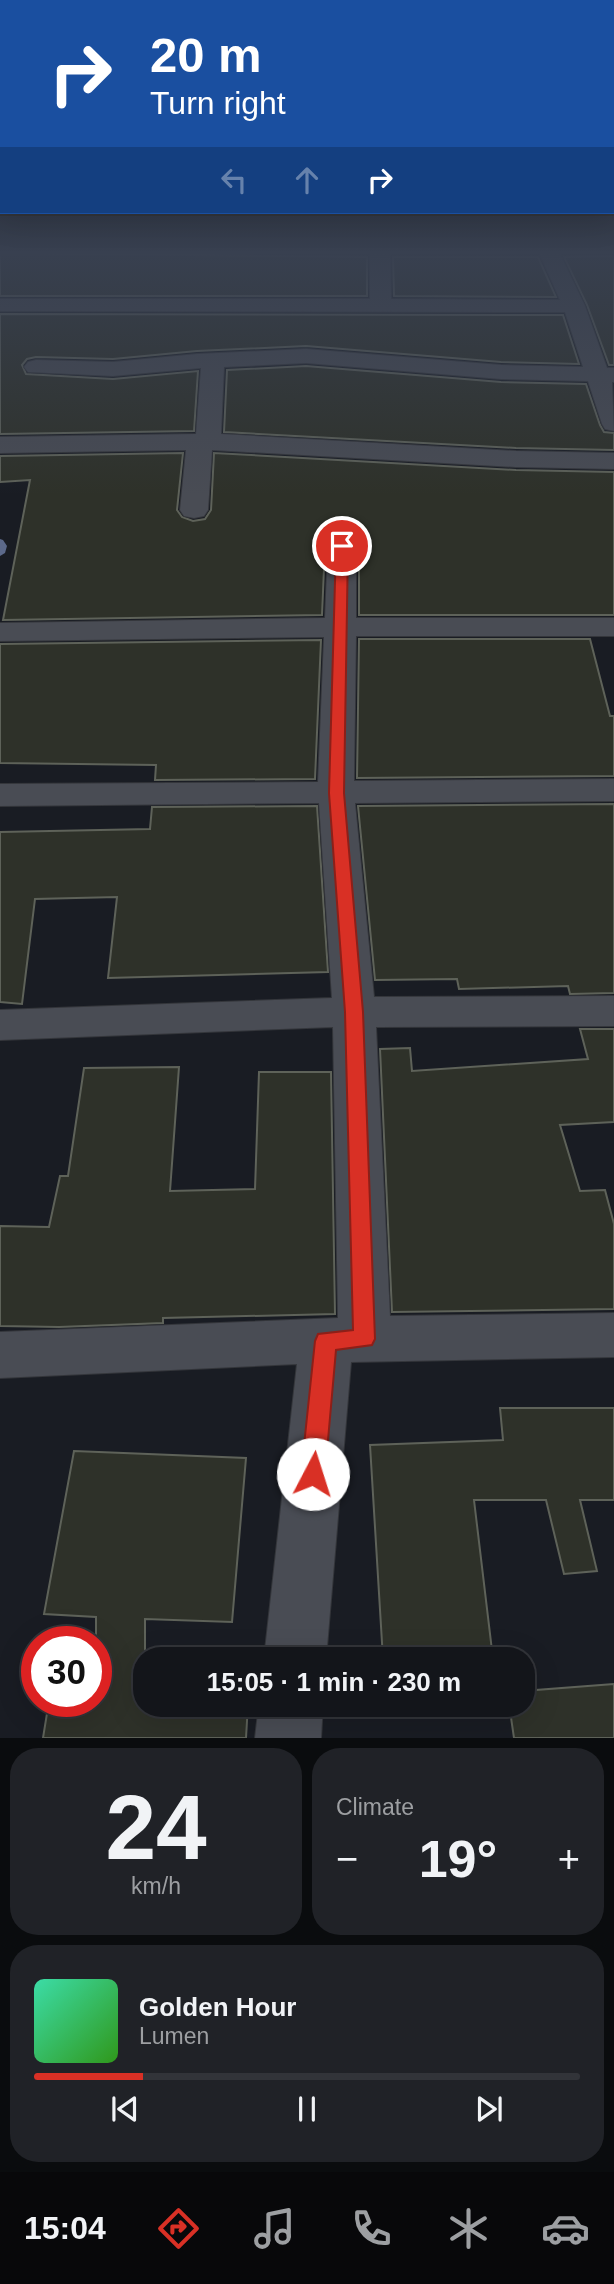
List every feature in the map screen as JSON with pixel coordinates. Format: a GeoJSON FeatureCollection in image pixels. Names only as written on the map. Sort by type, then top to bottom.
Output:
{"type":"FeatureCollection","features":[{"type":"Feature","properties":{"kind":"street"},"geometry":{"type":"LineString","coordinates":[[587,333],[606,375],[614,424]]}},
{"type":"Feature","properties":{"kind":"street"},"geometry":{"type":"LineString","coordinates":[[36,368],[113,369],[213,360],[306,356],[501,372],[606,375]]}},
{"type":"Feature","properties":{"kind":"street"},"geometry":{"type":"LineString","coordinates":[[194,510],[213,360]]}},
{"type":"Feature","properties":{"kind":"street"},"geometry":{"type":"LineString","coordinates":[[0,445],[204,441],[516,459],[614,461]]}},
{"type":"Feature","properties":{"kind":"street"},"geometry":{"type":"LineString","coordinates":[[298,1647],[345,1340],[354,1012],[336,793],[342,546]]}},
{"type":"Feature","properties":{"kind":"street"},"geometry":{"type":"LineString","coordinates":[[4,632],[342,627],[614,627]]}},
{"type":"Feature","properties":{"kind":"street"},"geometry":{"type":"LineString","coordinates":[[0,795],[614,790]]}},
{"type":"Feature","properties":{"kind":"street"},"geometry":{"type":"LineString","coordinates":[[0,1025],[354,1012],[614,1011]]}},
{"type":"Feature","properties":{"kind":"street"},"geometry":{"type":"LineString","coordinates":[[0,1355],[345,1340],[614,1335]]}},
{"type":"Feature","properties":{"kind":"street"},"geometry":{"type":"LineString","coordinates":[[288,1738],[290,1717]]}},
{"type":"Feature","properties":{"kind":"building"},"geometry":{"type":"Polygon","coordinates":[[[0,333],[569,333],[579,364],[501,362],[306,346],[197,351],[113,359],[36,357],[27,359],[22,365],[26,374],[113,379],[198,371],[194,431],[0,434],[0,333]]]}},
{"type":"Feature","properties":{"kind":"building"},"geometry":{"type":"Polygon","coordinates":[[[597,333],[614,333],[614,365],[609,365],[597,333]]]}},
{"type":"Feature","properties":{"kind":"building"},"geometry":{"type":"Polygon","coordinates":[[[306,366],[501,382],[586,384],[604,432],[614,433],[614,450],[516,448],[224,432],[227,370],[306,366]]]}},
{"type":"Feature","properties":{"kind":"building"},"geometry":{"type":"Polygon","coordinates":[[[183,453],[177,510],[182,517],[193,521],[205,519],[211,510],[214,453],[516,470],[614,472],[614,615],[359,615],[359,546],[353,537],[341,534],[331,537],[325,546],[322,615],[3,620],[30,480],[0,482],[0,456],[183,453]]]}},
{"type":"Feature","properties":{"kind":"building"},"geometry":{"type":"Polygon","coordinates":[[[359,639],[590,639],[610,716],[614,716],[614,776],[357,778],[359,639]]]}},
{"type":"Feature","properties":{"kind":"building"},"geometry":{"type":"Polygon","coordinates":[[[321,640],[315,779],[155,780],[156,765],[0,763],[0,644],[321,640]]]}},
{"type":"Feature","properties":{"kind":"building"},"geometry":{"type":"Polygon","coordinates":[[[614,804],[614,993],[570,994],[568,986],[459,989],[457,979],[375,980],[358,806],[614,804]]]}},
{"type":"Feature","properties":{"kind":"building"},"geometry":{"type":"Polygon","coordinates":[[[317,806],[328,972],[108,978],[117,897],[35,899],[22,1004],[0,1002],[0,832],[150,829],[152,807],[317,806]]]}},
{"type":"Feature","properties":{"kind":"building"},"geometry":{"type":"Polygon","coordinates":[[[580,1029],[614,1029],[614,1122],[560,1125],[580,1191],[605,1190],[614,1224],[614,1309],[392,1312],[380,1049],[410,1048],[412,1071],[588,1059],[580,1029]]]}},
{"type":"Feature","properties":{"kind":"building"},"geometry":{"type":"Polygon","coordinates":[[[179,1067],[170,1191],[255,1189],[259,1072],[331,1072],[335,1314],[163,1318],[163,1323],[59,1327],[0,1326],[0,1226],[49,1227],[60,1176],[68,1176],[84,1068],[179,1067]]]}},
{"type":"Feature","properties":{"kind":"building"},"geometry":{"type":"Polygon","coordinates":[[[500,1408],[614,1408],[614,1500],[580,1500],[597,1571],[564,1574],[546,1500],[474,1500],[492,1647],[382,1647],[370,1445],[503,1440],[500,1408]]]}},
{"type":"Feature","properties":{"kind":"building"},"geometry":{"type":"Polygon","coordinates":[[[74,1451],[246,1458],[232,1622],[145,1619],[145,1647],[133,1647],[133,1717],[247,1717],[246,1738],[43,1738],[46,1717],[112,1717],[112,1626],[96,1626],[96,1617],[44,1614],[74,1451]]]}},
{"type":"Feature","properties":{"kind":"building"},"geometry":{"type":"Polygon","coordinates":[[[614,1684],[614,1738],[514,1738],[511,1717],[535,1717],[535,1690],[614,1684]]]}},
{"type":"Feature","properties":{"kind":"waterway"},"geometry":{"type":"LineString","coordinates":[[0,542],[0,553]]}},
{"type":"Feature","properties":{"kind":"route"},"geometry":{"type":"LineString","coordinates":[[313,1474],[326,1341],[365,1339],[354,1012],[336,793],[342,546]]}}]}
